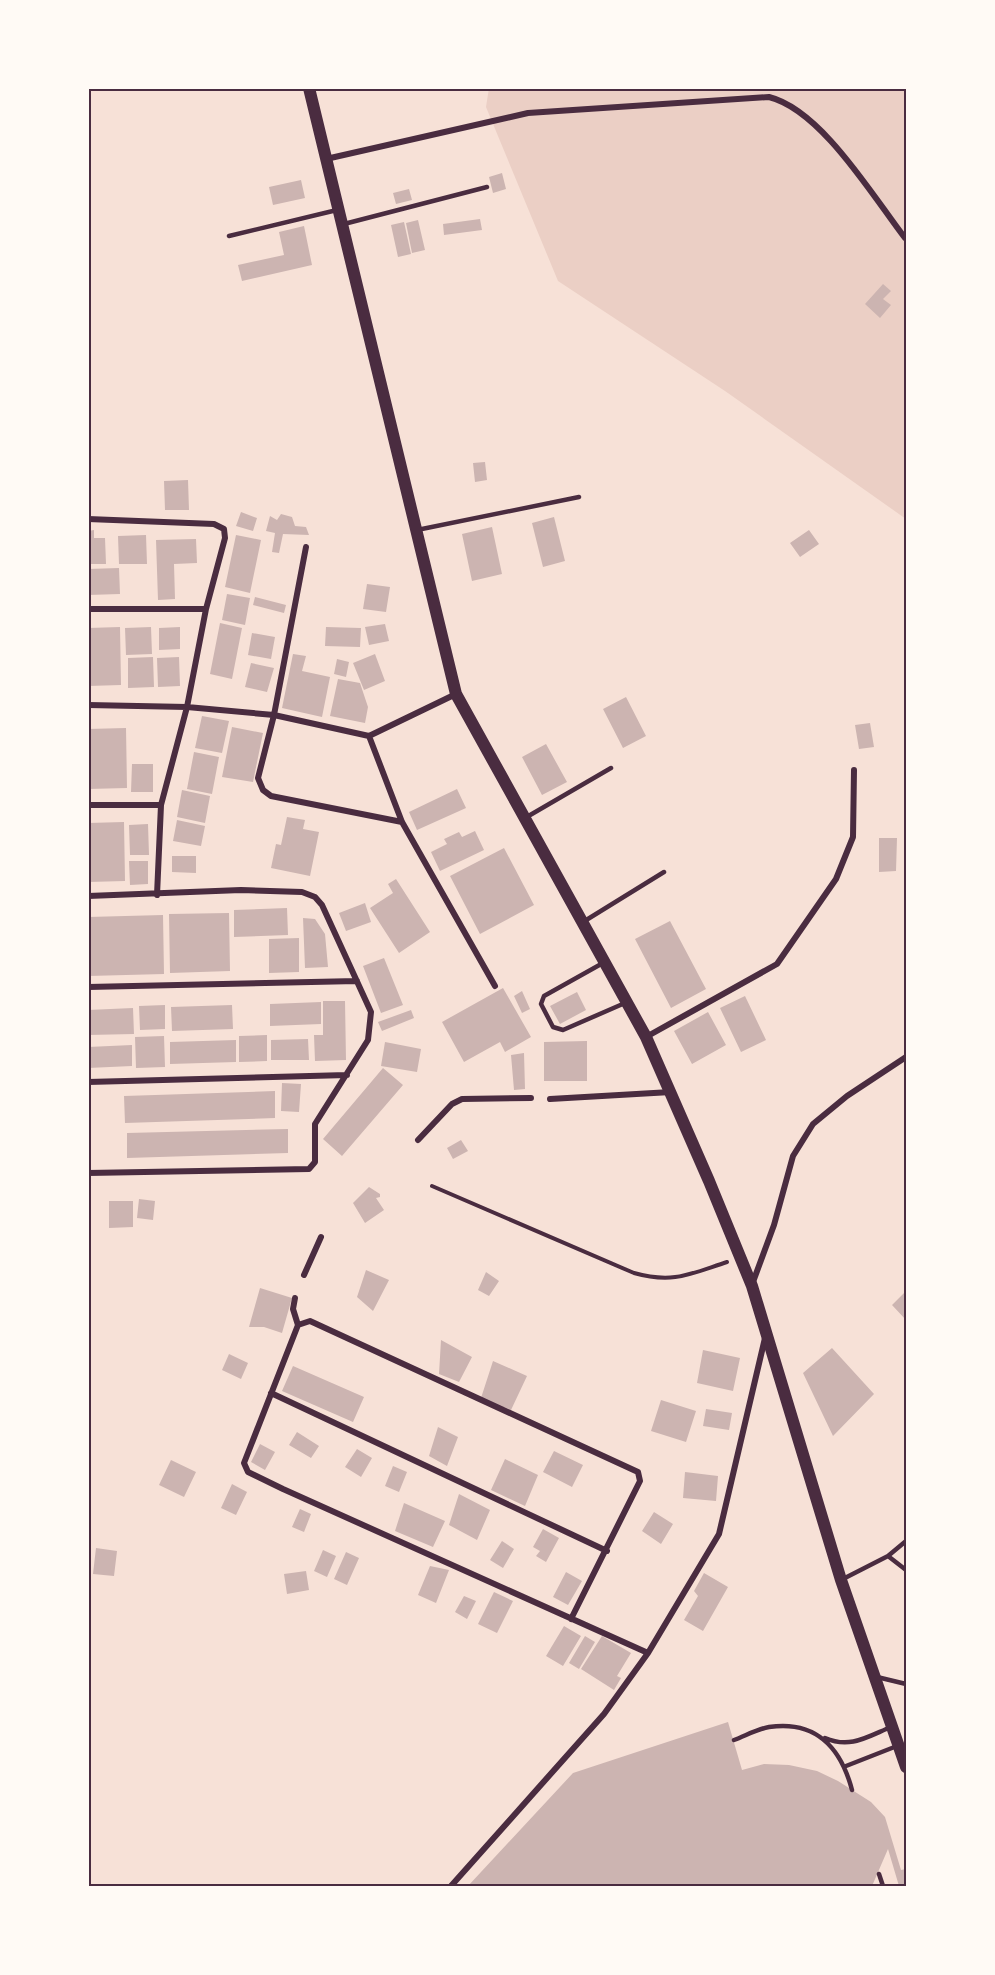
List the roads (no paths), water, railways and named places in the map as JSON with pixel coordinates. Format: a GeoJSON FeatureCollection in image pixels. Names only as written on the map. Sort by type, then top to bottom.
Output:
{"type":"FeatureCollection","features":[{"type":"Feature","properties":{"kind":"main road"},"geometry":{"type":"LineString","coordinates":[[309,88],[456,694],[646,1037],[741,1257],[767,1332],[841,1580],[877,1677],[906,1767]]}},
{"type":"Feature","properties":{"kind":"street"},"geometry":{"type":"LineString","coordinates":[[325,159],[528,112],[768,97],[784,101],[807,116],[837,150],[905,238]]}},
{"type":"Feature","properties":{"kind":"street"},"geometry":{"type":"LineString","coordinates":[[88,519],[214,524],[224,529],[225,538],[207,609],[187,707],[161,805],[157,895]]}},
{"type":"Feature","properties":{"kind":"street"},"geometry":{"type":"LineString","coordinates":[[306,547],[274,715],[258,778],[263,790],[271,796],[402,822]]}},
{"type":"Feature","properties":{"kind":"street"},"geometry":{"type":"LineString","coordinates":[[88,609],[207,609]]}},
{"type":"Feature","properties":{"kind":"street"},"geometry":{"type":"LineString","coordinates":[[88,705],[187,707],[274,715],[369,736],[456,694]]}},
{"type":"Feature","properties":{"kind":"street"},"geometry":{"type":"LineString","coordinates":[[369,736],[402,822],[495,986]]}},
{"type":"Feature","properties":{"kind":"street"},"geometry":{"type":"LineString","coordinates":[[646,1037],[777,964],[836,879],[853,837],[854,770]]}},
{"type":"Feature","properties":{"kind":"street"},"geometry":{"type":"LineString","coordinates":[[88,805],[161,805]]}},
{"type":"Feature","properties":{"kind":"street"},"geometry":{"type":"LineString","coordinates":[[88,896],[241,890],[302,892],[315,897],[322,905],[341,941],[371,1012],[368,1040],[315,1124],[315,1162],[309,1169],[88,1173]]}},
{"type":"Feature","properties":{"kind":"street"},"geometry":{"type":"LineString","coordinates":[[88,987],[357,981]]}},
{"type":"Feature","properties":{"kind":"street"},"geometry":{"type":"LineString","coordinates":[[752,1286],[774,1225],[793,1156],[813,1124],[847,1096],[906,1057]]}},
{"type":"Feature","properties":{"kind":"street"},"geometry":{"type":"LineString","coordinates":[[88,1082],[347,1075]]}},
{"type":"Feature","properties":{"kind":"street"},"geometry":{"type":"LineString","coordinates":[[550,1099],[671,1092]]}},
{"type":"Feature","properties":{"kind":"street"},"geometry":{"type":"LineString","coordinates":[[418,1140],[452,1104],[462,1099],[531,1098]]}},
{"type":"Feature","properties":{"kind":"street"},"geometry":{"type":"LineString","coordinates":[[304,1275],[321,1237]]}},
{"type":"Feature","properties":{"kind":"street"},"geometry":{"type":"LineString","coordinates":[[295,1298],[293,1309],[298,1325],[244,1462],[248,1472],[648,1653]]}},
{"type":"Feature","properties":{"kind":"street"},"geometry":{"type":"LineString","coordinates":[[298,1325],[310,1321],[638,1472],[640,1481],[571,1619]]}},
{"type":"Feature","properties":{"kind":"street"},"geometry":{"type":"LineString","coordinates":[[451,1887],[604,1714],[648,1653],[719,1534],[767,1332]]}},
{"type":"Feature","properties":{"kind":"street"},"geometry":{"type":"LineString","coordinates":[[271,1393],[607,1551]]}},
{"type":"Feature","properties":{"kind":"lane"},"geometry":{"type":"LineString","coordinates":[[342,225],[487,187]]}},
{"type":"Feature","properties":{"kind":"lane"},"geometry":{"type":"LineString","coordinates":[[229,236],[338,210]]}},
{"type":"Feature","properties":{"kind":"lane"},"geometry":{"type":"LineString","coordinates":[[417,530],[579,497]]}},
{"type":"Feature","properties":{"kind":"lane"},"geometry":{"type":"LineString","coordinates":[[525,818],[611,768]]}},
{"type":"Feature","properties":{"kind":"lane"},"geometry":{"type":"LineString","coordinates":[[583,922],[663,873]]}},
{"type":"Feature","properties":{"kind":"lane"},"geometry":{"type":"LineString","coordinates":[[605,963],[544,996],[541,1004],[553,1027],[563,1030],[627,1002]]}},
{"type":"Feature","properties":{"kind":"lane"},"geometry":{"type":"LineString","coordinates":[[841,1580],[888,1556],[906,1541]]}},
{"type":"Feature","properties":{"kind":"lane"},"geometry":{"type":"LineString","coordinates":[[888,1556],[906,1570]]}},
{"type":"Feature","properties":{"kind":"lane"},"geometry":{"type":"LineString","coordinates":[[877,1677],[906,1683]]}},
{"type":"Feature","properties":{"kind":"lane"},"geometry":{"type":"LineString","coordinates":[[734,1740],[769,1727],[790,1727],[839,1744],[853,1743],[894,1726]]}},
{"type":"Feature","properties":{"kind":"lane"},"geometry":{"type":"LineString","coordinates":[[823,1737],[846,1766],[852,1790]]}},
{"type":"Feature","properties":{"kind":"lane"},"geometry":{"type":"LineString","coordinates":[[846,1766],[899,1745]]}},
{"type":"Feature","properties":{"kind":"lane"},"geometry":{"type":"LineString","coordinates":[[879,1874],[883,1887]]}}]}
